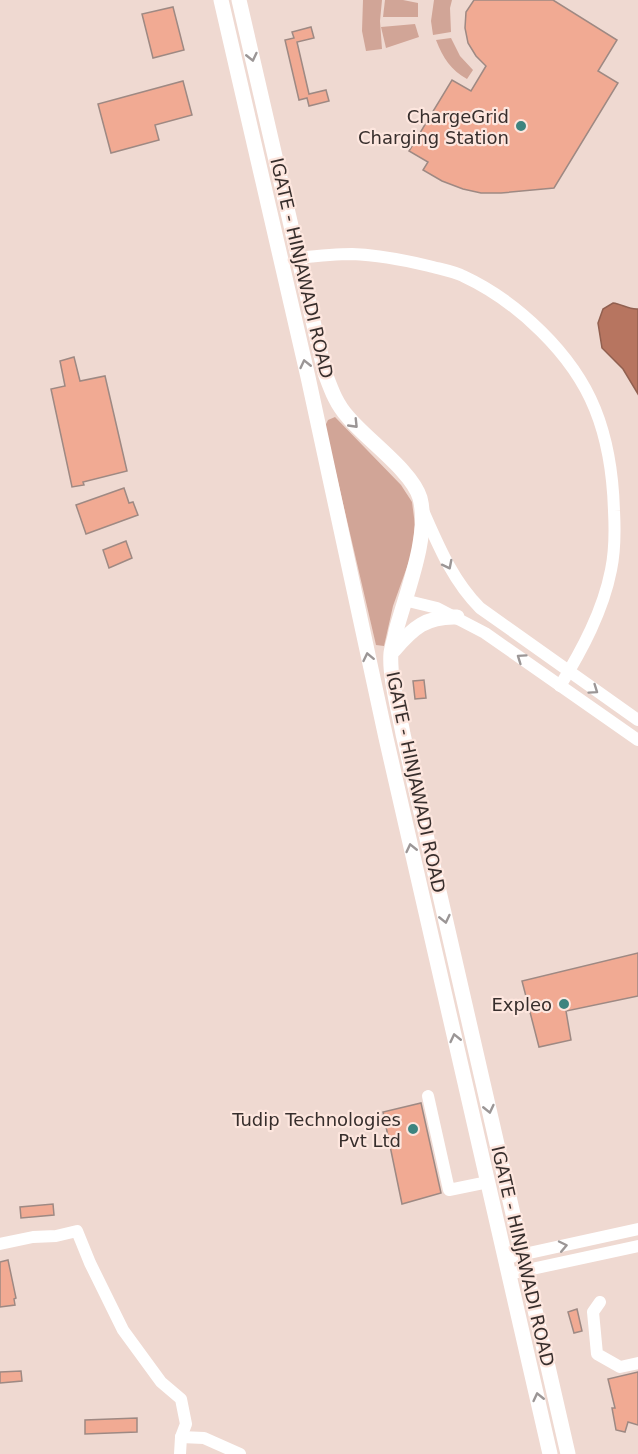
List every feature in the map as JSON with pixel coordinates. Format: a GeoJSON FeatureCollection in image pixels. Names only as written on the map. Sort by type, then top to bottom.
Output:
{"type":"FeatureCollection","features":[{"type":"Feature","properties":{"kind":"main road","name":"IGATE - HINJAWADI ROAD"},"geometry":{"type":"LineString","coordinates":[[221,0],[315,412],[386,738],[550,1454]]}},
{"type":"Feature","properties":{"kind":"main road","name":"IGATE - HINJAWADI ROAD"},"geometry":{"type":"LineString","coordinates":[[239,0],[325,373],[339,407],[410,478],[419,494],[423,512],[423,530],[391,653],[403,735],[568,1454]]}},
{"type":"Feature","properties":{"kind":"main road"},"geometry":{"type":"LineString","coordinates":[[315,412],[339,407]]}},
{"type":"Feature","properties":{"kind":"main road"},"geometry":{"type":"LineString","coordinates":[[391,653],[410,632],[421,624],[442,617],[457,617]]}},
{"type":"Feature","properties":{"kind":"main road"},"geometry":{"type":"LineString","coordinates":[[436,956],[453,951]]}},
{"type":"Feature","properties":{"kind":"street"},"geometry":{"type":"LineString","coordinates":[[298,258],[352,254],[408,261],[461,275],[509,302],[530,320],[561,355],[583,385],[598,417],[610,463],[614,502],[614,547],[604,596],[584,646],[560,686]]}},
{"type":"Feature","properties":{"kind":"street"},"geometry":{"type":"LineString","coordinates":[[423,512],[453,573],[467,595],[494,620],[638,720]]}},
{"type":"Feature","properties":{"kind":"street"},"geometry":{"type":"LineString","coordinates":[[404,600],[424,604],[457,617],[485,633],[638,740]]}},
{"type":"Feature","properties":{"kind":"street"},"geometry":{"type":"LineString","coordinates":[[428,1096],[449,1190],[488,1182]]}},
{"type":"Feature","properties":{"kind":"street"},"geometry":{"type":"LineString","coordinates":[[506,1258],[638,1229]]}},
{"type":"Feature","properties":{"kind":"street"},"geometry":{"type":"LineString","coordinates":[[0,1244],[33,1236],[56,1236],[78,1231],[90,1263],[123,1330],[161,1382],[181,1399],[186,1424],[181,1437],[180,1454]]}},
{"type":"Feature","properties":{"kind":"street"},"geometry":{"type":"LineString","coordinates":[[509,1274],[638,1246]]}},
{"type":"Feature","properties":{"kind":"street"},"geometry":{"type":"LineString","coordinates":[[600,1302],[593,1312],[597,1354],[620,1367],[638,1363]]}},
{"type":"Feature","properties":{"kind":"street"},"geometry":{"type":"LineString","coordinates":[[181,1437],[204,1438],[240,1454]]}},
{"type":"Feature","properties":{"kind":"shaded area"},"geometry":{"type":"Polygon","coordinates":[[[363,0],[382,0],[380,21],[382,49],[366,51],[362,31],[363,0]]]}},
{"type":"Feature","properties":{"kind":"shaded area"},"geometry":{"type":"Polygon","coordinates":[[[385,0],[418,3],[418,17],[383,17],[385,0]]]}},
{"type":"Feature","properties":{"kind":"shaded area"},"geometry":{"type":"Polygon","coordinates":[[[434,0],[452,0],[451,32],[433,35],[431,21],[434,0]]]}},
{"type":"Feature","properties":{"kind":"shaded area"},"geometry":{"type":"Polygon","coordinates":[[[415,24],[419,37],[386,48],[381,27],[415,24]]]}},
{"type":"Feature","properties":{"kind":"shaded area"},"geometry":{"type":"Polygon","coordinates":[[[451,38],[460,56],[473,70],[467,79],[448,63],[436,40],[451,38]]]}},
{"type":"Feature","properties":{"kind":"shaded area"},"geometry":{"type":"Polygon","coordinates":[[[613,303],[638,309],[638,394],[623,369],[602,348],[598,323],[603,309],[613,303]]]}},
{"type":"Feature","properties":{"kind":"shaded area"},"geometry":{"type":"Polygon","coordinates":[[[335,417],[401,485],[412,502],[415,525],[412,553],[393,606],[384,646],[376,645],[325,426],[328,420],[335,417]]]}},
{"type":"Feature","properties":{"kind":"building","name":"ChargeGrid Charging Station"},"geometry":{"type":"Polygon","coordinates":[[[474,0],[553,0],[617,40],[598,71],[618,83],[554,188],[501,193],[481,193],[463,189],[423,170],[428,162],[409,151],[452,80],[471,91],[486,66],[468,43],[465,28],[466,12],[474,0]]]}},
{"type":"Feature","properties":{"kind":"building"},"geometry":{"type":"Polygon","coordinates":[[[173,7],[184,50],[153,58],[142,14],[173,7]]]}},
{"type":"Feature","properties":{"kind":"building"},"geometry":{"type":"Polygon","coordinates":[[[311,27],[314,38],[297,42],[309,94],[326,90],[329,101],[309,106],[307,98],[299,100],[285,40],[294,38],[292,32],[311,27]]]}},
{"type":"Feature","properties":{"kind":"building"},"geometry":{"type":"Polygon","coordinates":[[[183,81],[192,115],[155,125],[159,140],[111,153],[98,104],[183,81]]]}},
{"type":"Feature","properties":{"kind":"building"},"geometry":{"type":"Polygon","coordinates":[[[74,357],[80,381],[105,376],[127,471],[72,487],[51,389],[65,386],[60,361],[74,357]]]}},
{"type":"Feature","properties":{"kind":"building"},"geometry":{"type":"Polygon","coordinates":[[[124,488],[129,503],[133,502],[138,515],[86,534],[76,505],[124,488]]]}},
{"type":"Feature","properties":{"kind":"building"},"geometry":{"type":"Polygon","coordinates":[[[126,541],[132,558],[109,568],[103,550],[126,541]]]}},
{"type":"Feature","properties":{"kind":"building"},"geometry":{"type":"Polygon","coordinates":[[[424,680],[426,698],[415,699],[413,681],[424,680]]]}},
{"type":"Feature","properties":{"kind":"building","name":"Expleo"},"geometry":{"type":"Polygon","coordinates":[[[638,953],[638,996],[566,1011],[571,1040],[539,1047],[522,981],[638,953]]]}},
{"type":"Feature","properties":{"kind":"building"},"geometry":{"type":"Polygon","coordinates":[[[421,1103],[441,1193],[402,1204],[383,1112],[421,1103]]]}},
{"type":"Feature","properties":{"kind":"building"},"geometry":{"type":"Polygon","coordinates":[[[53,1204],[54,1215],[21,1218],[20,1207],[53,1204]]]}},
{"type":"Feature","properties":{"kind":"building"},"geometry":{"type":"Polygon","coordinates":[[[8,1260],[16,1298],[14,1299],[15,1305],[0,1307],[0,1262],[8,1260]]]}},
{"type":"Feature","properties":{"kind":"building"},"geometry":{"type":"Polygon","coordinates":[[[577,1309],[582,1331],[574,1333],[568,1312],[577,1309]]]}},
{"type":"Feature","properties":{"kind":"building"},"geometry":{"type":"Polygon","coordinates":[[[21,1371],[22,1381],[0,1383],[0,1372],[21,1371]]]}},
{"type":"Feature","properties":{"kind":"building"},"geometry":{"type":"Polygon","coordinates":[[[638,1372],[638,1425],[628,1422],[625,1432],[616,1430],[612,1408],[615,1408],[608,1379],[638,1372]]]}},
{"type":"Feature","properties":{"kind":"building"},"geometry":{"type":"Polygon","coordinates":[[[137,1418],[137,1432],[85,1434],[85,1420],[137,1418]]]}},
{"type":"Feature","properties":{"kind":"place","name":"ChargeGrid Charging Station"},"geometry":{"type":"Point","coordinates":[521,126]}},
{"type":"Feature","properties":{"kind":"place","name":"Expleo"},"geometry":{"type":"Point","coordinates":[564,1004]}},
{"type":"Feature","properties":{"kind":"place","name":"Tudip Technologies Pvt Ltd"},"geometry":{"type":"Point","coordinates":[413,1129]}}]}
